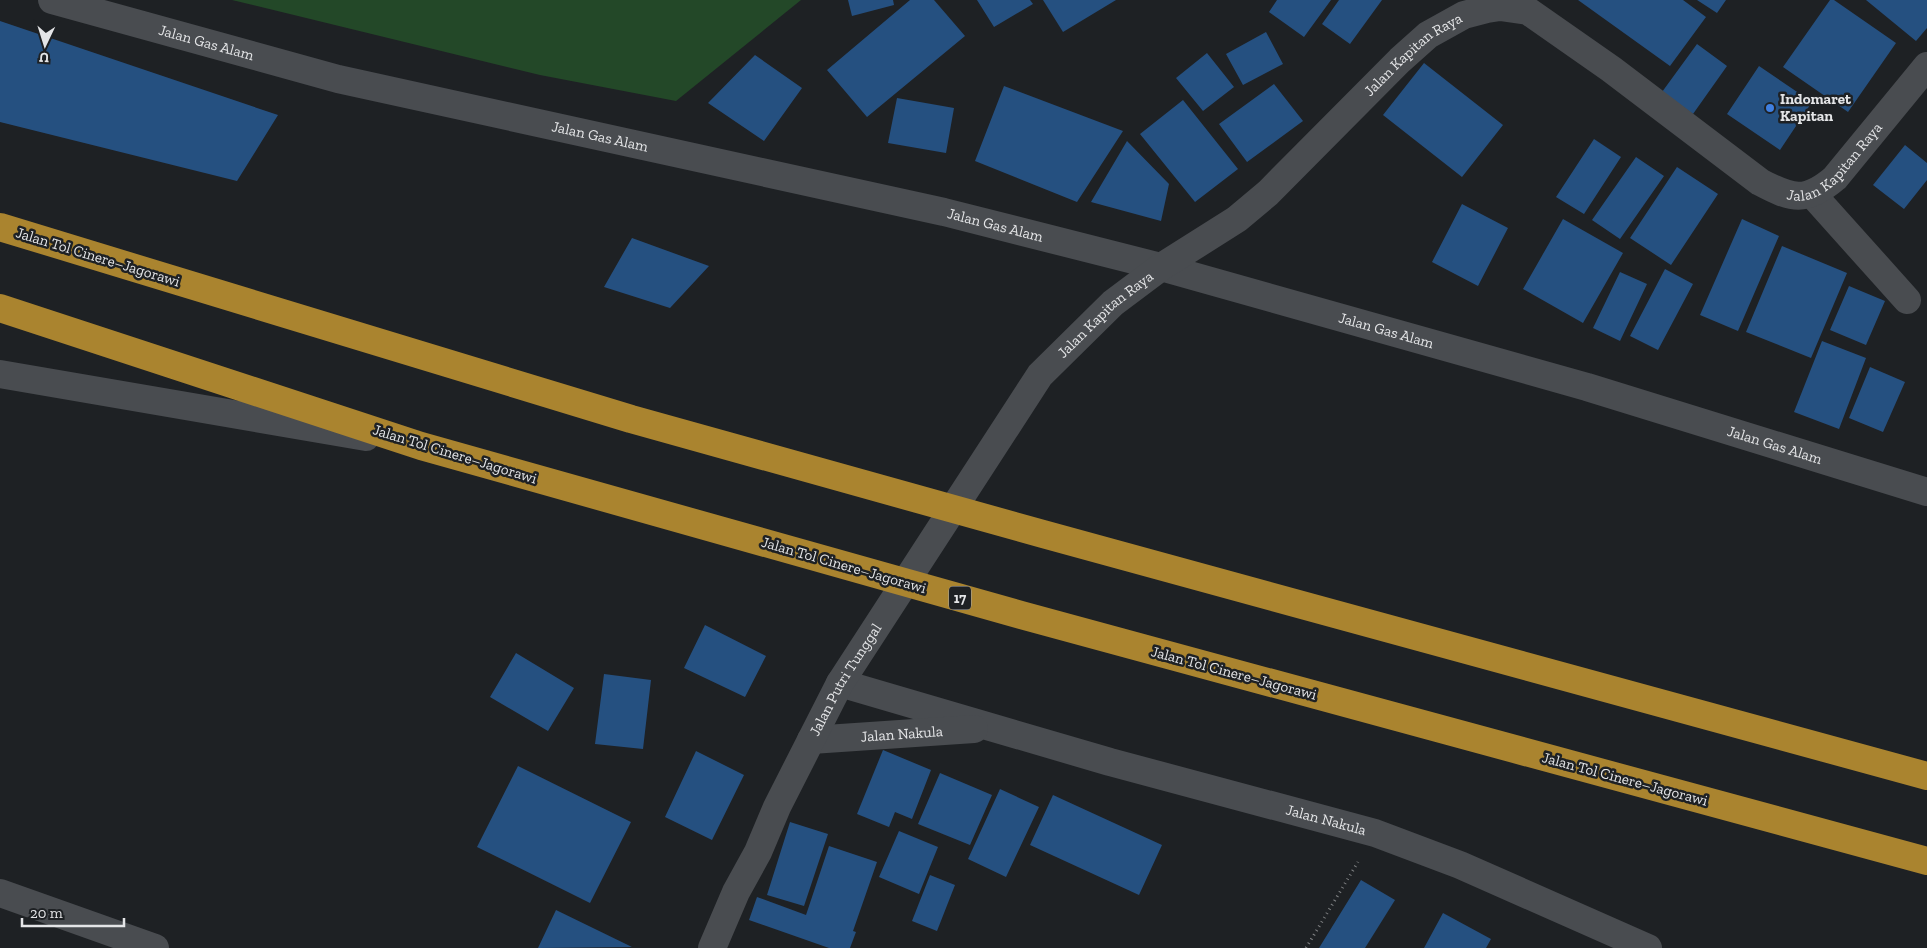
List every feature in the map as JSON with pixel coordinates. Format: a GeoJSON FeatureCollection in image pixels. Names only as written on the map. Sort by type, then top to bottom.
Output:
{"type":"FeatureCollection","features":[{"type":"Feature","properties":{"kind":"highway","name":"Jalan Tol Cinere–Jagorawi"},"geometry":{"type":"LineString","coordinates":[[0,227],[631,419],[1034,532],[1927,776]]}},
{"type":"Feature","properties":{"kind":"highway","name":"Jalan Tol Cinere–Jagorawi"},"geometry":{"type":"LineString","coordinates":[[0,308],[421,446],[1021,615],[1927,861]]}},
{"type":"Feature","properties":{"kind":"street","name":"Jalan Gas Alam"},"geometry":{"type":"LineString","coordinates":[[52,0],[338,79],[944,212],[1161,267],[1578,385],[1927,492]]}},
{"type":"Feature","properties":{"kind":"street","name":"Jalan Kapitan Raya"},"geometry":{"type":"LineString","coordinates":[[1005,427],[1040,375],[1072,341],[1113,303],[1161,267],[1217,233],[1258,201],[1400,60],[1428,35],[1464,15],[1500,4],[1532,5],[1760,182],[1783,194],[1797,197],[1812,194],[1822,189],[1835,178],[1927,66]]}},
{"type":"Feature","properties":{"kind":"street"},"geometry":{"type":"LineString","coordinates":[[1812,194],[1907,300]]}},
{"type":"Feature","properties":{"kind":"street"},"geometry":{"type":"LineString","coordinates":[[0,374],[421,446]]}},
{"type":"Feature","properties":{"kind":"street","name":"Jalan Putri Tunggal"},"geometry":{"type":"LineString","coordinates":[[712,948],[736,892],[758,852],[777,808],[840,683],[1005,427]]}},
{"type":"Feature","properties":{"kind":"street","name":"Jalan Nakula"},"geometry":{"type":"LineString","coordinates":[[840,683],[1375,834],[1460,865],[1648,948]]}},
{"type":"Feature","properties":{"kind":"street","name":"Jalan Nakula"},"geometry":{"type":"LineString","coordinates":[[811,740],[993,727]]}},
{"type":"Feature","properties":{"kind":"street"},"geometry":{"type":"LineString","coordinates":[[0,893],[156,948]]}},
{"type":"Feature","properties":{"kind":"path"},"geometry":{"type":"LineString","coordinates":[[1306,948],[1375,834]]}},
{"type":"Feature","properties":{"kind":"green space"},"geometry":{"type":"Polygon","coordinates":[[[232,0],[801,0],[676,101],[540,75],[232,0]]]}},
{"type":"Feature","properties":{"kind":"building"},"geometry":{"type":"Polygon","coordinates":[[[848,0],[893,0],[894,5],[852,16],[848,0]]]}},
{"type":"Feature","properties":{"kind":"building"},"geometry":{"type":"Polygon","coordinates":[[[910,0],[934,0],[965,36],[867,117],[827,70],[910,0]]]}},
{"type":"Feature","properties":{"kind":"building"},"geometry":{"type":"Polygon","coordinates":[[[977,0],[1030,0],[1033,4],[994,27],[977,0]]]}},
{"type":"Feature","properties":{"kind":"building"},"geometry":{"type":"Polygon","coordinates":[[[1043,0],[1116,0],[1063,32],[1043,0]]]}},
{"type":"Feature","properties":{"kind":"building"},"geometry":{"type":"Polygon","coordinates":[[[1277,0],[1331,0],[1304,37],[1269,12],[1277,0]]]}},
{"type":"Feature","properties":{"kind":"building"},"geometry":{"type":"Polygon","coordinates":[[[1339,0],[1382,0],[1350,44],[1322,24],[1339,0]]]}},
{"type":"Feature","properties":{"kind":"building"},"geometry":{"type":"Polygon","coordinates":[[[1578,0],[1683,0],[1706,17],[1670,66],[1578,0]]]}},
{"type":"Feature","properties":{"kind":"building"},"geometry":{"type":"Polygon","coordinates":[[[1697,0],[1726,0],[1717,13],[1697,0]]]}},
{"type":"Feature","properties":{"kind":"building"},"geometry":{"type":"Polygon","coordinates":[[[1830,0],[1834,0],[1896,43],[1848,112],[1783,67],[1830,0]]]}},
{"type":"Feature","properties":{"kind":"building"},"geometry":{"type":"Polygon","coordinates":[[[1866,0],[1927,0],[1927,28],[1916,41],[1866,0]]]}},
{"type":"Feature","properties":{"kind":"building"},"geometry":{"type":"Polygon","coordinates":[[[0,21],[278,115],[237,181],[0,122],[0,21]]]}},
{"type":"Feature","properties":{"kind":"building"},"geometry":{"type":"Polygon","coordinates":[[[1266,32],[1283,64],[1243,85],[1226,54],[1266,32]]]}},
{"type":"Feature","properties":{"kind":"building"},"geometry":{"type":"Polygon","coordinates":[[[1697,44],[1727,66],[1693,114],[1662,92],[1697,44]]]}},
{"type":"Feature","properties":{"kind":"building"},"geometry":{"type":"Polygon","coordinates":[[[1207,53],[1234,87],[1203,111],[1176,78],[1207,53]]]}},
{"type":"Feature","properties":{"kind":"building"},"geometry":{"type":"Polygon","coordinates":[[[755,55],[802,88],[764,141],[708,103],[755,55]]]}},
{"type":"Feature","properties":{"kind":"building"},"geometry":{"type":"Polygon","coordinates":[[[1424,63],[1503,125],[1462,177],[1383,115],[1424,63]]]}},
{"type":"Feature","properties":{"kind":"building","name":"Indomaret Kapitan"},"geometry":{"type":"Polygon","coordinates":[[[1759,66],[1812,102],[1780,150],[1727,114],[1759,66]]]}},
{"type":"Feature","properties":{"kind":"building"},"geometry":{"type":"Polygon","coordinates":[[[1274,84],[1303,121],[1247,162],[1219,124],[1274,84]]]}},
{"type":"Feature","properties":{"kind":"building"},"geometry":{"type":"Polygon","coordinates":[[[1004,86],[1123,131],[1077,202],[975,161],[1004,86]]]}},
{"type":"Feature","properties":{"kind":"building"},"geometry":{"type":"Polygon","coordinates":[[[897,98],[954,108],[946,153],[888,143],[897,98]]]}},
{"type":"Feature","properties":{"kind":"building"},"geometry":{"type":"Polygon","coordinates":[[[1183,100],[1238,169],[1195,202],[1140,134],[1183,100]]]}},
{"type":"Feature","properties":{"kind":"building"},"geometry":{"type":"Polygon","coordinates":[[[1594,139],[1621,157],[1584,214],[1556,197],[1594,139]]]}},
{"type":"Feature","properties":{"kind":"building"},"geometry":{"type":"Polygon","coordinates":[[[1127,141],[1169,184],[1161,221],[1091,202],[1127,141]]]}},
{"type":"Feature","properties":{"kind":"building"},"geometry":{"type":"Polygon","coordinates":[[[1905,145],[1927,163],[1927,180],[1904,209],[1873,185],[1905,145]]]}},
{"type":"Feature","properties":{"kind":"building"},"geometry":{"type":"Polygon","coordinates":[[[1636,157],[1664,176],[1620,239],[1592,220],[1636,157]]]}},
{"type":"Feature","properties":{"kind":"building"},"geometry":{"type":"Polygon","coordinates":[[[1677,167],[1718,194],[1671,265],[1630,238],[1677,167]]]}},
{"type":"Feature","properties":{"kind":"building"},"geometry":{"type":"Polygon","coordinates":[[[1462,204],[1508,228],[1478,286],[1432,262],[1462,204]]]}},
{"type":"Feature","properties":{"kind":"building"},"geometry":{"type":"Polygon","coordinates":[[[1563,219],[1623,253],[1583,323],[1523,289],[1563,219]]]}},
{"type":"Feature","properties":{"kind":"building"},"geometry":{"type":"Polygon","coordinates":[[[1742,219],[1779,236],[1738,331],[1700,315],[1742,219]]]}},
{"type":"Feature","properties":{"kind":"building"},"geometry":{"type":"Polygon","coordinates":[[[632,238],[709,266],[670,308],[604,287],[632,238]]]}},
{"type":"Feature","properties":{"kind":"building"},"geometry":{"type":"Polygon","coordinates":[[[1782,246],[1847,273],[1811,358],[1746,332],[1782,246]]]}},
{"type":"Feature","properties":{"kind":"building"},"geometry":{"type":"Polygon","coordinates":[[[1665,269],[1693,284],[1658,350],[1630,336],[1665,269]]]}},
{"type":"Feature","properties":{"kind":"building"},"geometry":{"type":"Polygon","coordinates":[[[1620,272],[1647,284],[1620,341],[1593,328],[1620,272]]]}},
{"type":"Feature","properties":{"kind":"building"},"geometry":{"type":"Polygon","coordinates":[[[1849,286],[1885,301],[1866,345],[1830,330],[1849,286]]]}},
{"type":"Feature","properties":{"kind":"building"},"geometry":{"type":"Polygon","coordinates":[[[1822,341],[1866,358],[1839,429],[1794,412],[1822,341]]]}},
{"type":"Feature","properties":{"kind":"building"},"geometry":{"type":"Polygon","coordinates":[[[1870,367],[1905,382],[1883,432],[1849,418],[1870,367]]]}},
{"type":"Feature","properties":{"kind":"building"},"geometry":{"type":"Polygon","coordinates":[[[705,625],[766,656],[745,697],[684,668],[705,625]]]}},
{"type":"Feature","properties":{"kind":"building"},"geometry":{"type":"Polygon","coordinates":[[[516,653],[574,688],[548,731],[490,697],[516,653]]]}},
{"type":"Feature","properties":{"kind":"building"},"geometry":{"type":"Polygon","coordinates":[[[604,674],[651,680],[643,749],[595,744],[604,674]]]}},
{"type":"Feature","properties":{"kind":"building"},"geometry":{"type":"Polygon","coordinates":[[[883,750],[931,770],[912,819],[895,812],[889,827],[857,814],[883,750]]]}},
{"type":"Feature","properties":{"kind":"building"},"geometry":{"type":"Polygon","coordinates":[[[696,751],[744,775],[712,840],[665,817],[696,751]]]}},
{"type":"Feature","properties":{"kind":"building"},"geometry":{"type":"Polygon","coordinates":[[[518,766],[631,822],[590,903],[477,847],[518,766]]]}},
{"type":"Feature","properties":{"kind":"building"},"geometry":{"type":"Polygon","coordinates":[[[940,773],[992,795],[970,845],[918,824],[940,773]]]}},
{"type":"Feature","properties":{"kind":"building"},"geometry":{"type":"Polygon","coordinates":[[[1000,789],[1039,807],[1006,877],[968,859],[1000,789]]]}},
{"type":"Feature","properties":{"kind":"building"},"geometry":{"type":"Polygon","coordinates":[[[1053,795],[1162,845],[1139,895],[1030,845],[1053,795]]]}},
{"type":"Feature","properties":{"kind":"building"},"geometry":{"type":"Polygon","coordinates":[[[790,822],[828,834],[804,906],[767,895],[790,822]]]}},
{"type":"Feature","properties":{"kind":"building"},"geometry":{"type":"Polygon","coordinates":[[[899,831],[938,847],[919,894],[879,877],[899,831]]]}},
{"type":"Feature","properties":{"kind":"building"},"geometry":{"type":"Polygon","coordinates":[[[829,846],[877,862],[853,931],[856,932],[850,948],[829,948],[749,920],[757,897],[806,915],[829,846]]]}},
{"type":"Feature","properties":{"kind":"building"},"geometry":{"type":"Polygon","coordinates":[[[930,875],[955,885],[937,931],[912,921],[930,875]]]}},
{"type":"Feature","properties":{"kind":"building"},"geometry":{"type":"Polygon","coordinates":[[[1361,880],[1395,900],[1365,948],[1319,948],[1361,880]]]}},
{"type":"Feature","properties":{"kind":"building"},"geometry":{"type":"Polygon","coordinates":[[[556,910],[632,947],[538,948],[556,910]]]}},
{"type":"Feature","properties":{"kind":"building"},"geometry":{"type":"Polygon","coordinates":[[[1443,913],[1491,939],[1486,948],[1424,948],[1443,913]]]}},
{"type":"Feature","properties":{"kind":"place","name":"Indomaret Kapitan"},"geometry":{"type":"Point","coordinates":[1770,108]}}]}
